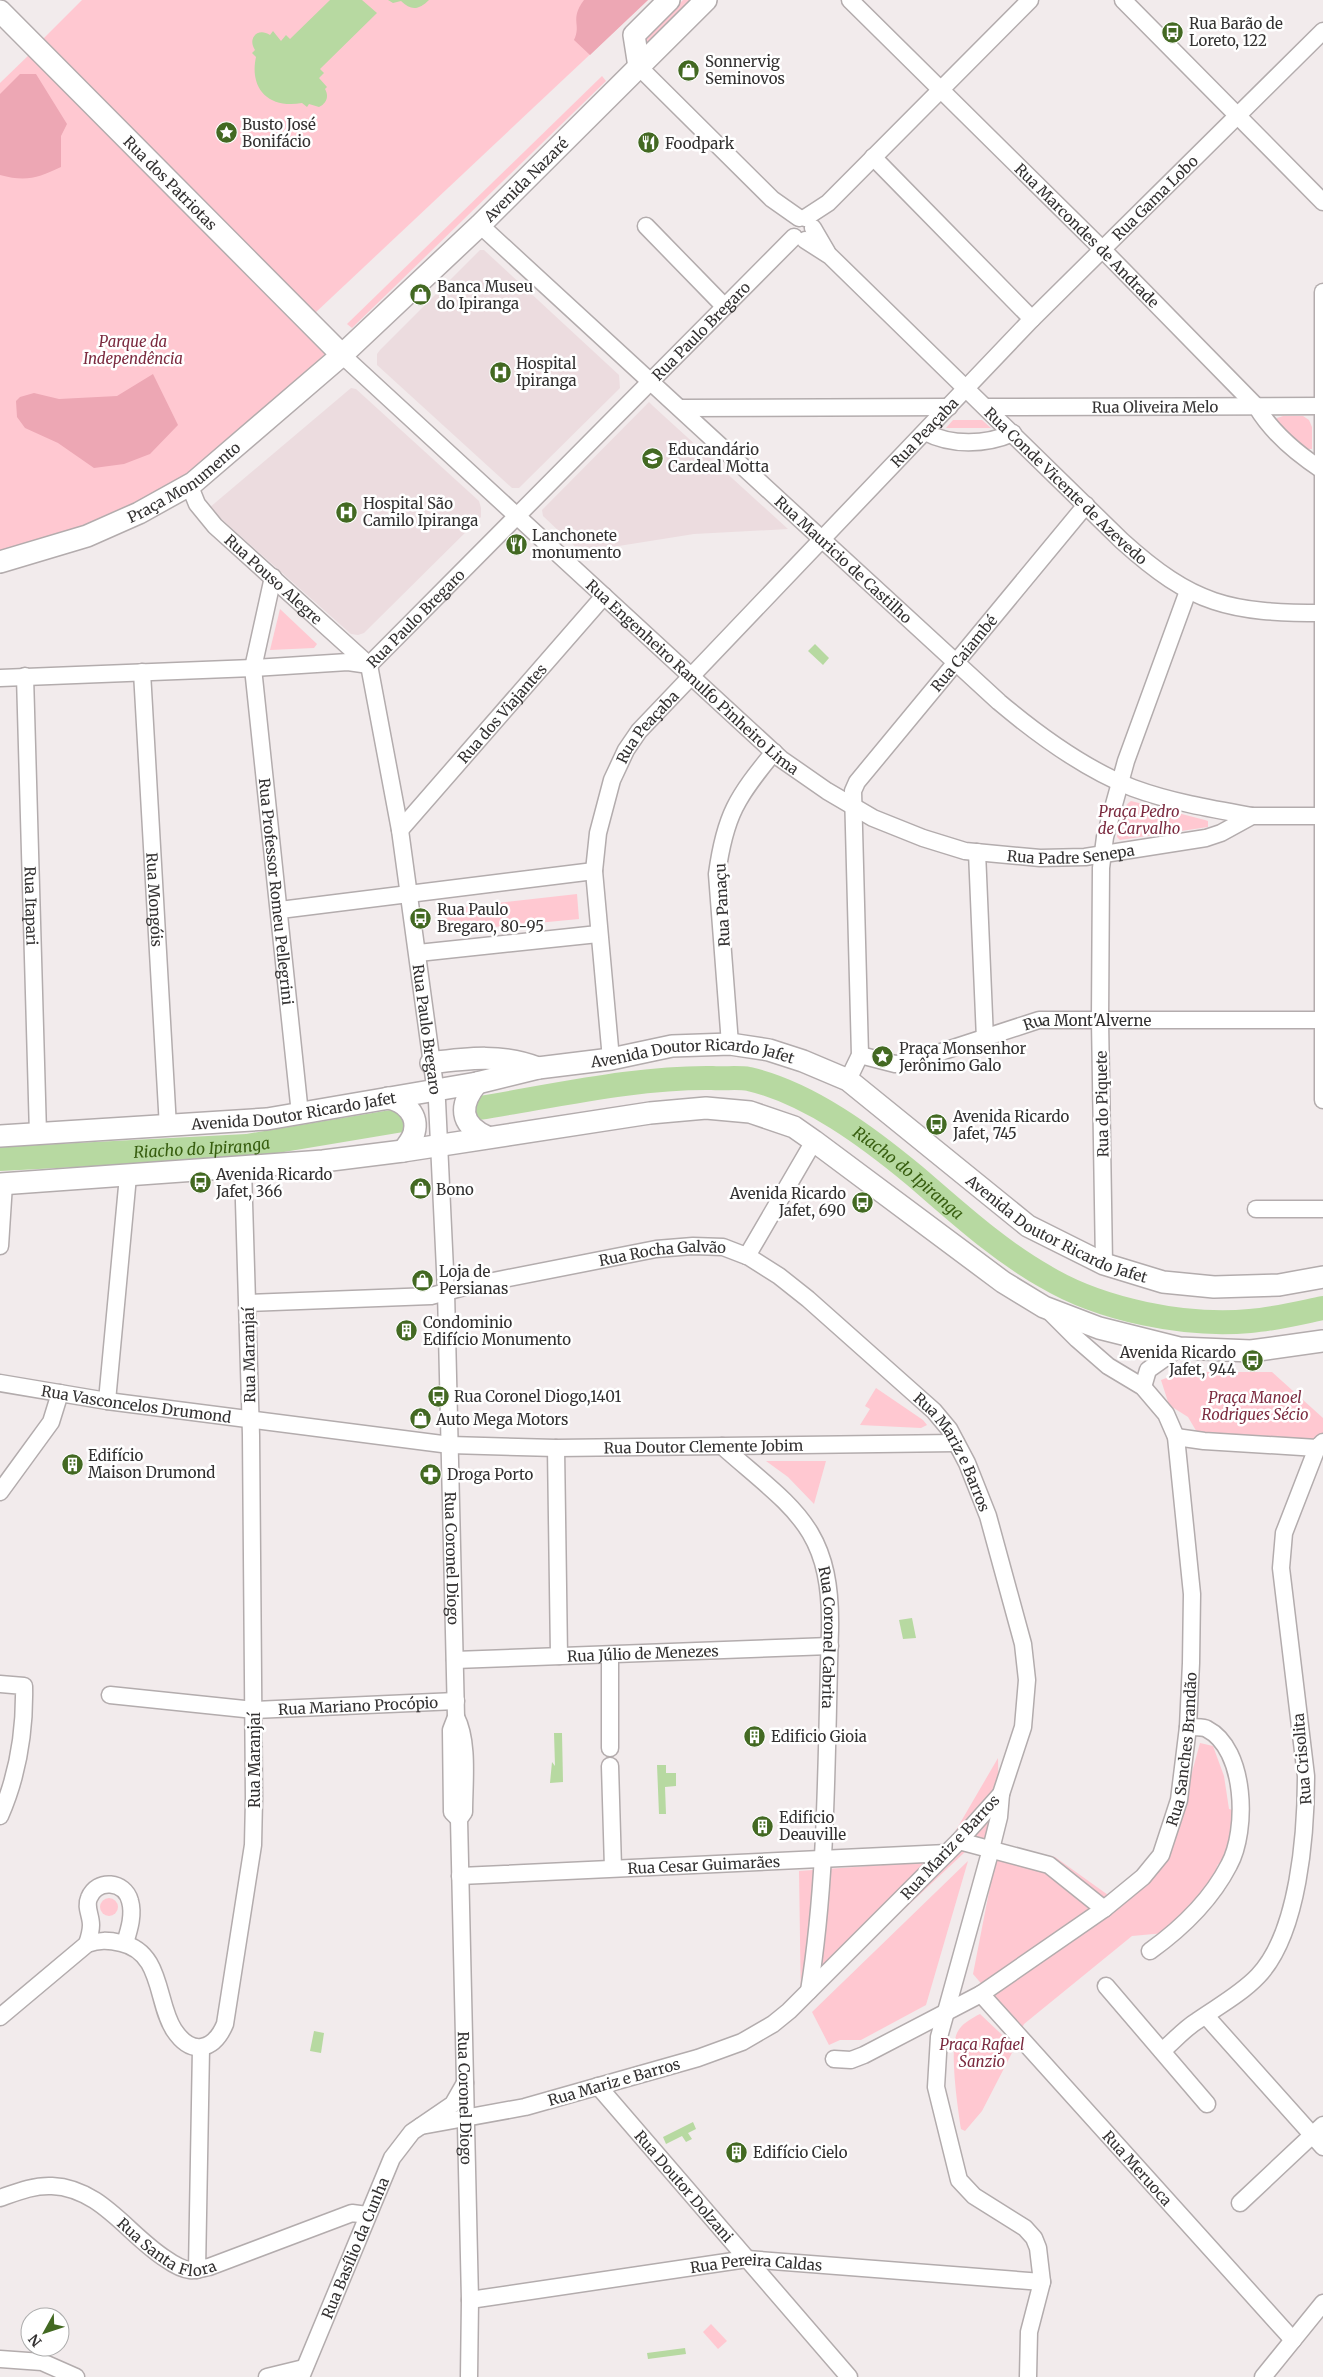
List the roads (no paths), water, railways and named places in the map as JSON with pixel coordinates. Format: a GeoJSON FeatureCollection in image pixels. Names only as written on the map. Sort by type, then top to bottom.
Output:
{"type":"FeatureCollection","features":[{"type":"Feature","properties":{"kind":"main road"},"geometry":{"type":"LineString","coordinates":[[639,67],[634,35],[669,0]]}},
{"type":"Feature","properties":{"kind":"main road","name":"Avenida Nazaré"},"geometry":{"type":"LineString","coordinates":[[342,355],[480,224],[706,0]]}},
{"type":"Feature","properties":{"kind":"main road","name":"Rua dos Patriotas"},"geometry":{"type":"LineString","coordinates":[[0,12],[342,355]]}},
{"type":"Feature","properties":{"kind":"main road","name":"Praça Monumento"},"geometry":{"type":"LineString","coordinates":[[0,562],[87,536],[139,513],[189,484],[342,355]]}},
{"type":"Feature","properties":{"kind":"main road","name":"Avenida Doutor Ricardo Jafet"},"geometry":{"type":"LineString","coordinates":[[0,1136],[267,1119],[477,1083],[538,1068],[611,1059],[672,1046],[730,1044],[769,1050],[804,1061],[848,1080],[1028,1226],[1104,1264],[1163,1282],[1214,1287],[1280,1285],[1323,1277]]}},
{"type":"Feature","properties":{"kind":"main road"},"geometry":{"type":"LineString","coordinates":[[432,1064],[488,1058],[519,1060],[538,1068]]}},
{"type":"Feature","properties":{"kind":"main road"},"geometry":{"type":"LineString","coordinates":[[477,1083],[466,1097],[465,1112],[471,1127],[487,1137]]}},
{"type":"Feature","properties":{"kind":"main road"},"geometry":{"type":"LineString","coordinates":[[388,1098],[404,1103],[413,1116],[414,1132],[404,1151]]}},
{"type":"Feature","properties":{"kind":"main road"},"geometry":{"type":"LineString","coordinates":[[2,1184],[243,1168],[404,1151],[439,1137],[487,1137],[650,1113],[706,1108],[750,1112],[794,1127],[1003,1282],[1044,1306],[1099,1328],[1178,1348],[1251,1351],[1323,1341]]}},
{"type":"Feature","properties":{"kind":"street","name":"Rua Marcondes de Andrade"},"geometry":{"type":"LineString","coordinates":[[850,0],[1256,406],[1265,420],[1299,455],[1322,470]]}},
{"type":"Feature","properties":{"kind":"street","name":"Rua Paulo Bregaro"},"geometry":{"type":"LineString","coordinates":[[439,1137],[436,1090],[400,830],[369,665],[650,380],[1030,0]]}},
{"type":"Feature","properties":{"kind":"street"},"geometry":{"type":"LineString","coordinates":[[1122,0],[1323,202]]}},
{"type":"Feature","properties":{"kind":"street","name":"Rua Gama Lobo"},"geometry":{"type":"LineString","coordinates":[[966,388],[1032,319],[1323,31]]}},
{"type":"Feature","properties":{"kind":"street","name":"Rua Conde Vicente de Azevedo"},"geometry":{"type":"LineString","coordinates":[[639,67],[830,256],[1147,563],[1188,591],[1226,606],[1247,610],[1323,613]]}},
{"type":"Feature","properties":{"kind":"street"},"geometry":{"type":"LineString","coordinates":[[873,157],[1032,319]]}},
{"type":"Feature","properties":{"kind":"street","name":"Rua Mauricio de Castilho"},"geometry":{"type":"LineString","coordinates":[[480,224],[999,702],[1054,744],[1133,788],[1166,798],[1252,816]]}},
{"type":"Feature","properties":{"kind":"street"},"geometry":{"type":"LineString","coordinates":[[646,226],[724,306]]}},
{"type":"Feature","properties":{"kind":"street"},"geometry":{"type":"LineString","coordinates":[[1323,292],[1323,1100]]}},
{"type":"Feature","properties":{"kind":"street","name":"Rua Engenheiro Ranulfo Pinheiro Lima"},"geometry":{"type":"LineString","coordinates":[[342,355],[774,752],[827,791],[851,805]]}},
{"type":"Feature","properties":{"kind":"street","name":"Rua Peaçaba"},"geometry":{"type":"LineString","coordinates":[[611,1059],[598,934],[594,871],[598,833],[604,807],[612,780],[626,750],[655,712],[966,388]]}},
{"type":"Feature","properties":{"kind":"street","name":"Rua Oliveira Melo"},"geometry":{"type":"LineString","coordinates":[[987,407],[1322,406]]}},
{"type":"Feature","properties":{"kind":"street"},"geometry":{"type":"LineString","coordinates":[[680,408],[949,407]]}},
{"type":"Feature","properties":{"kind":"street"},"geometry":{"type":"LineString","coordinates":[[925,432],[938,439],[954,441],[990,440],[1013,433]]}},
{"type":"Feature","properties":{"kind":"street","name":"Rua Pouso Alegre"},"geometry":{"type":"LineString","coordinates":[[189,484],[197,504],[205,515],[369,665]]}},
{"type":"Feature","properties":{"kind":"street","name":"Rua Caiambé"},"geometry":{"type":"LineString","coordinates":[[860,1055],[852,791],[857,782],[1086,505]]}},
{"type":"Feature","properties":{"kind":"street","name":"Rua Professor Romeu Pellegrini"},"geometry":{"type":"LineString","coordinates":[[273,577],[253,668],[300,1114]]}},
{"type":"Feature","properties":{"kind":"street","name":"Rua do Piquete"},"geometry":{"type":"LineString","coordinates":[[1104,1264],[1100,1020],[1102,854],[1104,837],[1120,781],[1188,591]]}},
{"type":"Feature","properties":{"kind":"street","name":"Rua dos Viajantes"},"geometry":{"type":"LineString","coordinates":[[400,830],[604,596]]}},
{"type":"Feature","properties":{"kind":"street"},"geometry":{"type":"LineString","coordinates":[[0,678],[253,668],[348,662],[369,665]]}},
{"type":"Feature","properties":{"kind":"street","name":"Rua Mongóis"},"geometry":{"type":"LineString","coordinates":[[142,672],[168,1126]]}},
{"type":"Feature","properties":{"kind":"street","name":"Rua Itapari"},"geometry":{"type":"LineString","coordinates":[[25,676],[38,1134]]}},
{"type":"Feature","properties":{"kind":"street","name":"Rua Panaçu"},"geometry":{"type":"LineString","coordinates":[[730,1044],[717,874],[720,849],[726,823],[735,803],[748,783],[774,752]]}},
{"type":"Feature","properties":{"kind":"street","name":"Rua Padre Senepa"},"geometry":{"type":"LineString","coordinates":[[851,805],[873,818],[923,838],[965,851],[1040,858],[1085,857],[1206,838],[1220,833],[1252,816],[1323,816]]}},
{"type":"Feature","properties":{"kind":"street"},"geometry":{"type":"LineString","coordinates":[[977,852],[985,1039]]}},
{"type":"Feature","properties":{"kind":"street"},"geometry":{"type":"LineString","coordinates":[[280,910],[594,871]]}},
{"type":"Feature","properties":{"kind":"street"},"geometry":{"type":"LineString","coordinates":[[418,953],[598,934]]}},
{"type":"Feature","properties":{"kind":"street","name":"Rua Mont'Alverne"},"geometry":{"type":"LineString","coordinates":[[860,1055],[895,1064],[907,1063],[1039,1020],[1323,1020]]}},
{"type":"Feature","properties":{"kind":"street"},"geometry":{"type":"LineString","coordinates":[[848,1080],[860,1055]]}},
{"type":"Feature","properties":{"kind":"street","name":"Rua Coronel Diogo"},"geometry":{"type":"LineString","coordinates":[[439,1137],[446,1291],[456,1709],[463,1730],[464,1812],[459,1819],[470,2300],[469,2377]]}},
{"type":"Feature","properties":{"kind":"street","name":"Rua Rocha Galvão"},"geometry":{"type":"LineString","coordinates":[[248,1303],[431,1296],[446,1291],[656,1249],[723,1246],[747,1256],[814,1141]]}},
{"type":"Feature","properties":{"kind":"street","name":"Rua Maranjaí"},"geometry":{"type":"LineString","coordinates":[[201,2048],[209,2046],[220,2036],[225,2024],[253,1845],[254,1710],[250,1419],[243,1168]]}},
{"type":"Feature","properties":{"kind":"street"},"geometry":{"type":"LineString","coordinates":[[107,1400],[128,1176]]}},
{"type":"Feature","properties":{"kind":"street"},"geometry":{"type":"LineString","coordinates":[[0,1246],[2,1184]]}},
{"type":"Feature","properties":{"kind":"street"},"geometry":{"type":"LineString","coordinates":[[1256,1209],[1323,1209]]}},
{"type":"Feature","properties":{"kind":"street","name":"Rua Mariz e Barros"},"geometry":{"type":"LineString","coordinates":[[466,2118],[524,2107],[698,2058],[742,2042],[773,2024],[809,1991],[960,1841],[1001,1794],[1023,1727],[1028,1680],[1023,1644],[988,1516],[967,1463],[956,1443],[934,1411],[808,1299],[779,1276],[747,1256]]}},
{"type":"Feature","properties":{"kind":"street","name":"Rua Sanches Brandão"},"geometry":{"type":"LineString","coordinates":[[834,2059],[857,2059],[982,1994],[1104,1909],[1143,1877],[1161,1855],[1166,1845],[1179,1800],[1188,1727],[1192,1594],[1176,1437],[1166,1414],[1143,1387],[1108,1366],[1077,1339],[1044,1306]]}},
{"type":"Feature","properties":{"kind":"street"},"geometry":{"type":"LineString","coordinates":[[1143,1387],[1148,1370],[1178,1348]]}},
{"type":"Feature","properties":{"kind":"street","name":"Rua Vasconcelos Drumond"},"geometry":{"type":"LineString","coordinates":[[0,1383],[107,1400],[450,1445]]}},
{"type":"Feature","properties":{"kind":"street"},"geometry":{"type":"LineString","coordinates":[[0,1492],[51,1422],[60,1393]]}},
{"type":"Feature","properties":{"kind":"street"},"geometry":{"type":"LineString","coordinates":[[1176,1437],[1204,1441],[1320,1445]]}},
{"type":"Feature","properties":{"kind":"street","name":"Rua Doutor Clemente Jobim"},"geometry":{"type":"LineString","coordinates":[[450,1445],[556,1448],[956,1443]]}},
{"type":"Feature","properties":{"kind":"street","name":"Rua Crisolita"},"geometry":{"type":"LineString","coordinates":[[1162,2051],[1194,2023],[1247,1986],[1268,1964],[1281,1940],[1296,1885],[1304,1828],[1306,1776],[1281,1568],[1284,1533],[1320,1445]]}},
{"type":"Feature","properties":{"kind":"street","name":"Rua Coronel Cabrita"},"geometry":{"type":"LineString","coordinates":[[722,1446],[797,1512],[816,1540],[826,1569],[831,1605],[822,1859],[815,1955],[809,1991]]}},
{"type":"Feature","properties":{"kind":"street"},"geometry":{"type":"LineString","coordinates":[[556,1448],[559,1656]]}},
{"type":"Feature","properties":{"kind":"street","name":"Rua Júlio de Menezes"},"geometry":{"type":"LineString","coordinates":[[455,1660],[830,1646]]}},
{"type":"Feature","properties":{"kind":"street"},"geometry":{"type":"LineString","coordinates":[[610,1655],[610,1748]]}},
{"type":"Feature","properties":{"kind":"street"},"geometry":{"type":"LineString","coordinates":[[0,1684],[24,1686],[24,1708],[17,1770],[0,1816]]}},
{"type":"Feature","properties":{"kind":"street","name":"Rua Mariano Procópio"},"geometry":{"type":"LineString","coordinates":[[110,1695],[254,1710],[456,1709]]}},
{"type":"Feature","properties":{"kind":"street"},"geometry":{"type":"LineString","coordinates":[[1150,1950],[1189,1919],[1214,1890],[1230,1863],[1240,1832],[1242,1806],[1231,1758],[1220,1738],[1205,1728],[1188,1727]]}},
{"type":"Feature","properties":{"kind":"street"},"geometry":{"type":"LineString","coordinates":[[610,1766],[614,1868]]}},
{"type":"Feature","properties":{"kind":"street"},"geometry":{"type":"LineString","coordinates":[[1001,1794],[999,1818],[948,2011],[939,2037],[936,2087],[955,2168],[960,2180],[970,2192],[1016,2221],[1034,2238],[1041,2262],[1042,2282],[1029,2332],[1028,2377]]}},
{"type":"Feature","properties":{"kind":"street"},"geometry":{"type":"LineString","coordinates":[[960,1841],[1049,1865],[1104,1909]]}},
{"type":"Feature","properties":{"kind":"street","name":"Rua Cesar Guimarães"},"geometry":{"type":"LineString","coordinates":[[460,1876],[947,1853]]}},
{"type":"Feature","properties":{"kind":"street"},"geometry":{"type":"LineString","coordinates":[[87,1944],[91,1925],[87,1905],[88,1899],[97,1888],[111,1884],[119,1886],[130,1900],[131,1918],[125,1943]]}},
{"type":"Feature","properties":{"kind":"street"},"geometry":{"type":"LineString","coordinates":[[0,2017],[87,1944],[104,1940],[125,1943],[138,1950],[150,1966],[173,2029],[187,2043],[201,2048],[197,2270]]}},
{"type":"Feature","properties":{"kind":"street"},"geometry":{"type":"LineString","coordinates":[[1106,1986],[1208,2104]]}},
{"type":"Feature","properties":{"kind":"street","name":"Rua Meruoca"},"geometry":{"type":"LineString","coordinates":[[982,1994],[1293,2340]]}},
{"type":"Feature","properties":{"kind":"street"},"geometry":{"type":"LineString","coordinates":[[1206,2016],[1319,2135],[1240,2203]]}},
{"type":"Feature","properties":{"kind":"street","name":"Rua Basílio da Cunha"},"geometry":{"type":"LineString","coordinates":[[303,2372],[367,2215],[401,2144],[412,2132],[453,2104],[466,2082]]}},
{"type":"Feature","properties":{"kind":"street","name":"Rua Doutor Dolzani"},"geometry":{"type":"LineString","coordinates":[[598,2086],[842,2373]]}},
{"type":"Feature","properties":{"kind":"street"},"geometry":{"type":"LineString","coordinates":[[421,2126],[466,2118]]}},
{"type":"Feature","properties":{"kind":"street","name":"Rua Santa Flora"},"geometry":{"type":"LineString","coordinates":[[0,2198],[30,2188],[53,2186],[81,2192],[98,2202],[151,2250],[175,2265],[189,2270],[197,2270],[352,2213],[367,2215]]}},
{"type":"Feature","properties":{"kind":"street","name":"Rua Pereira Caldas"},"geometry":{"type":"LineString","coordinates":[[470,2300],[747,2259],[1042,2282]]}},
{"type":"Feature","properties":{"kind":"street"},"geometry":{"type":"LineString","coordinates":[[1263,2377],[1323,2302]]}},
{"type":"Feature","properties":{"kind":"street"},"geometry":{"type":"LineString","coordinates":[[0,2360],[42,2362],[76,2377]]}},
{"type":"Feature","properties":{"kind":"street"},"geometry":{"type":"LineString","coordinates":[[267,2377],[303,2372]]}},
{"type":"Feature","properties":{"kind":"waterway","name":"Riacho do Ipiranga"},"geometry":{"type":"LineString","coordinates":[[479,1108],[625,1084],[683,1079],[749,1079],[794,1095],[837,1118],[878,1146],[978,1230],[1011,1255],[1068,1289],[1092,1299],[1145,1314],[1199,1321],[1259,1320],[1323,1308]]}},
{"type":"Feature","properties":{"kind":"waterway","name":"Riacho do Ipiranga"},"geometry":{"type":"LineString","coordinates":[[0,1159],[247,1146],[403,1120]]}},
{"type":"Feature","properties":{"kind":"place","name":"Rua Barão de Loreto, 122"},"geometry":{"type":"Point","coordinates":[1173,32]}},
{"type":"Feature","properties":{"kind":"place","name":"Sonnervig Seminovos"},"geometry":{"type":"Point","coordinates":[689,70]}},
{"type":"Feature","properties":{"kind":"place","name":"Busto José Bonifácio"},"geometry":{"type":"Point","coordinates":[226,133]}},
{"type":"Feature","properties":{"kind":"place","name":"Foodpark"},"geometry":{"type":"Point","coordinates":[649,143]}},
{"type":"Feature","properties":{"kind":"place","name":"Banca Museu do Ipiranga"},"geometry":{"type":"Point","coordinates":[421,295]}},
{"type":"Feature","properties":{"kind":"place","name":"Hospital Ipiranga"},"geometry":{"type":"Point","coordinates":[500,372]}},
{"type":"Feature","properties":{"kind":"place","name":"Educandário Cardeal Motta"},"geometry":{"type":"Point","coordinates":[652,458]}},
{"type":"Feature","properties":{"kind":"place","name":"Hospital São Camilo Ipiranga"},"geometry":{"type":"Point","coordinates":[347,512]}},
{"type":"Feature","properties":{"kind":"place","name":"Lanchonete monumento"},"geometry":{"type":"Point","coordinates":[516,544]}},
{"type":"Feature","properties":{"kind":"place","name":"Rua Paulo Bregaro, 80-95"},"geometry":{"type":"Point","coordinates":[421,918]}},
{"type":"Feature","properties":{"kind":"place","name":"Praça Monsenhor Jerônimo Galo"},"geometry":{"type":"Point","coordinates":[883,1057]}},
{"type":"Feature","properties":{"kind":"place","name":"Avenida Ricardo Jafet, 745"},"geometry":{"type":"Point","coordinates":[937,1125]}},
{"type":"Feature","properties":{"kind":"place","name":"Avenida Ricardo Jafet, 366"},"geometry":{"type":"Point","coordinates":[200,1183]}},
{"type":"Feature","properties":{"kind":"place","name":"Bono"},"geometry":{"type":"Point","coordinates":[420,1189]}},
{"type":"Feature","properties":{"kind":"place","name":"Avenida Ricardo Jafet, 690"},"geometry":{"type":"Point","coordinates":[862,1202]}},
{"type":"Feature","properties":{"kind":"place","name":"Loja de Persianas"},"geometry":{"type":"Point","coordinates":[423,1280]}},
{"type":"Feature","properties":{"kind":"place","name":"Condominio Edifício Monumento"},"geometry":{"type":"Point","coordinates":[407,1331]}},
{"type":"Feature","properties":{"kind":"place","name":"Avenida Ricardo Jafet, 944"},"geometry":{"type":"Point","coordinates":[1252,1361]}},
{"type":"Feature","properties":{"kind":"place","name":"Rua Coronel Diogo,1401"},"geometry":{"type":"Point","coordinates":[438,1396]}},
{"type":"Feature","properties":{"kind":"place","name":"Auto Mega Motors"},"geometry":{"type":"Point","coordinates":[420,1419]}},
{"type":"Feature","properties":{"kind":"place","name":"Edifício Maison Drumond"},"geometry":{"type":"Point","coordinates":[72,1464]}},
{"type":"Feature","properties":{"kind":"place","name":"Droga Porto"},"geometry":{"type":"Point","coordinates":[431,1474]}},
{"type":"Feature","properties":{"kind":"place","name":"Edificio Gioia"},"geometry":{"type":"Point","coordinates":[755,1736]}},
{"type":"Feature","properties":{"kind":"place","name":"Edificio Deauville"},"geometry":{"type":"Point","coordinates":[763,1826]}},
{"type":"Feature","properties":{"kind":"place","name":"Edifício Cielo"},"geometry":{"type":"Point","coordinates":[737,2152]}},
{"type":"Feature","properties":{"kind":"park label","name":"Parque da Independência"},"geometry":{"type":"Point","coordinates":[133,350]}},
{"type":"Feature","properties":{"kind":"park label","name":"Praça Pedro de Carvalho"},"geometry":{"type":"Point","coordinates":[1139,820]}},
{"type":"Feature","properties":{"kind":"park label","name":"Praça Manoel Rodrigues Sécio"},"geometry":{"type":"Point","coordinates":[1255,1406]}},
{"type":"Feature","properties":{"kind":"park label","name":"Praça Rafael Sanzio"},"geometry":{"type":"Point","coordinates":[982,2052]}}]}
